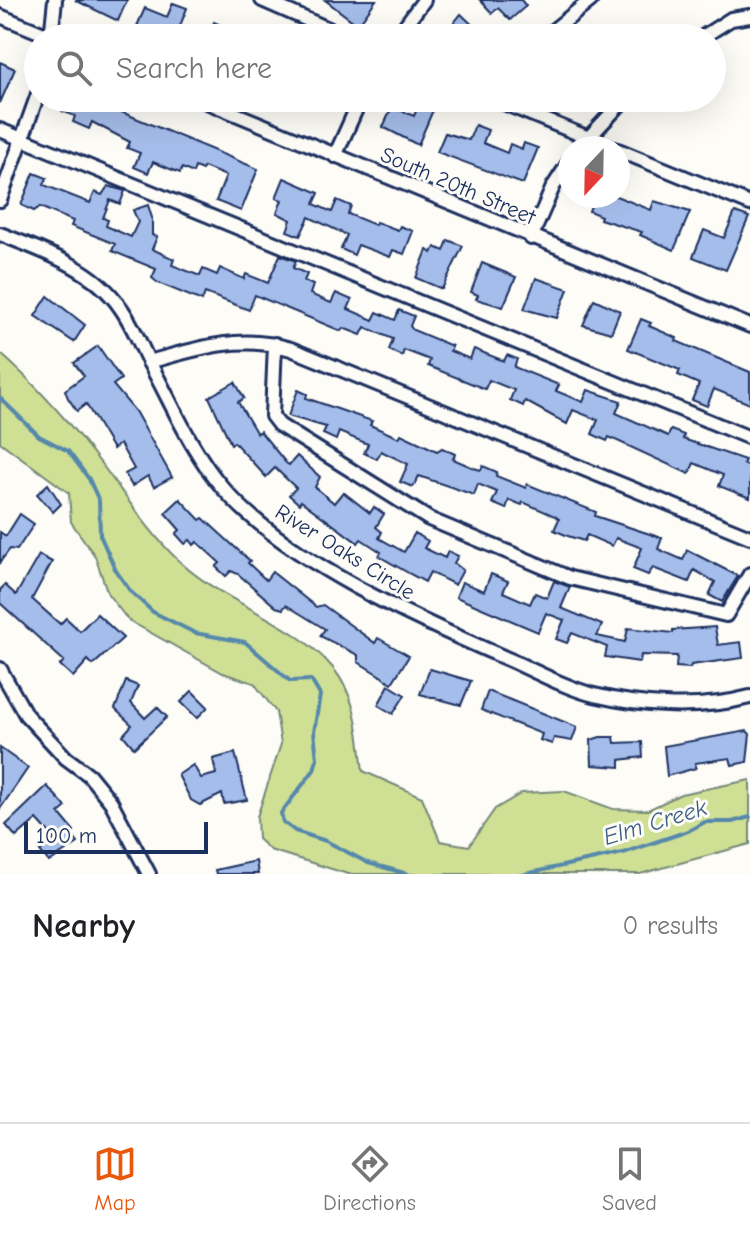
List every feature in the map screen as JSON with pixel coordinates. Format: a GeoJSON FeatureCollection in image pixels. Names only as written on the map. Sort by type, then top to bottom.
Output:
{"type":"FeatureCollection","features":[{"type":"Feature","properties":{"kind":"street"},"geometry":{"type":"LineString","coordinates":[[53,24],[55,0]]}},
{"type":"Feature","properties":{"kind":"street"},"geometry":{"type":"LineString","coordinates":[[262,0],[317,24]]}},
{"type":"Feature","properties":{"kind":"street"},"geometry":{"type":"LineString","coordinates":[[406,24],[424,0]]}},
{"type":"Feature","properties":{"kind":"street"},"geometry":{"type":"LineString","coordinates":[[561,24],[591,0]]}},
{"type":"Feature","properties":{"kind":"street"},"geometry":{"type":"LineString","coordinates":[[0,16],[24,26]]}},
{"type":"Feature","properties":{"kind":"street"},"geometry":{"type":"LineString","coordinates":[[723,24],[731,19],[750,16]]}},
{"type":"Feature","properties":{"kind":"street"},"geometry":{"type":"LineString","coordinates":[[0,200],[32,112]]}},
{"type":"Feature","properties":{"kind":"street","name":"South 20th Street"},"geometry":{"type":"LineString","coordinates":[[230,112],[750,326]]}},
{"type":"Feature","properties":{"kind":"street"},"geometry":{"type":"LineString","coordinates":[[335,156],[355,112]]}},
{"type":"Feature","properties":{"kind":"street"},"geometry":{"type":"LineString","coordinates":[[521,112],[570,136]]}},
{"type":"Feature","properties":{"kind":"street"},"geometry":{"type":"LineString","coordinates":[[591,136],[613,112]]}},
{"type":"Feature","properties":{"kind":"street"},"geometry":{"type":"LineString","coordinates":[[0,130],[750,438]]}},
{"type":"Feature","properties":{"kind":"street"},"geometry":{"type":"LineString","coordinates":[[630,155],[750,204]]}},
{"type":"Feature","properties":{"kind":"street"},"geometry":{"type":"LineString","coordinates":[[531,238],[558,179]]}},
{"type":"Feature","properties":{"kind":"street","name":"River Oaks Circle"},"geometry":{"type":"LineString","coordinates":[[0,234],[48,252],[99,285],[120,305],[200,459],[247,513],[330,570],[416,619],[591,694],[674,705],[723,704],[750,697]]}},
{"type":"Feature","properties":{"kind":"street"},"geometry":{"type":"LineString","coordinates":[[149,362],[213,343],[275,344],[331,363],[750,537]]}},
{"type":"Feature","properties":{"kind":"street"},"geometry":{"type":"LineString","coordinates":[[275,344],[272,416],[279,425],[429,519],[570,578],[726,615],[750,574]]}},
{"type":"Feature","properties":{"kind":"street"},"geometry":{"type":"LineString","coordinates":[[0,669],[26,715],[66,758],[89,775],[111,802],[149,874]]}},
{"type":"Feature","properties":{"kind":"green space"},"geometry":{"type":"Polygon","coordinates":[[[0,353],[69,424],[149,528],[178,560],[215,589],[298,637],[333,668],[352,704],[363,771],[422,797],[440,841],[469,846],[495,809],[522,793],[564,791],[613,809],[648,810],[681,794],[750,780],[750,844],[640,874],[348,874],[270,850],[258,839],[257,817],[281,744],[276,712],[254,683],[223,673],[128,620],[108,594],[95,556],[71,522],[69,493],[0,442],[0,353]]]}},
{"type":"Feature","properties":{"kind":"building"},"geometry":{"type":"Polygon","coordinates":[[[75,0],[127,0],[118,21],[75,0]]]}},
{"type":"Feature","properties":{"kind":"building"},"geometry":{"type":"Polygon","coordinates":[[[325,0],[376,0],[357,24],[325,0]]]}},
{"type":"Feature","properties":{"kind":"building"},"geometry":{"type":"Polygon","coordinates":[[[480,0],[521,0],[526,6],[510,20],[498,8],[492,13],[480,0]]]}},
{"type":"Feature","properties":{"kind":"building"},"geometry":{"type":"Polygon","coordinates":[[[173,3],[187,8],[181,24],[138,24],[145,8],[167,17],[173,3]]]}},
{"type":"Feature","properties":{"kind":"building"},"geometry":{"type":"Polygon","coordinates":[[[461,14],[472,24],[453,24],[461,14]]]}},
{"type":"Feature","properties":{"kind":"building"},"geometry":{"type":"Polygon","coordinates":[[[0,62],[15,69],[0,103],[0,62]]]}},
{"type":"Feature","properties":{"kind":"building"},"geometry":{"type":"Polygon","coordinates":[[[65,112],[122,112],[258,169],[241,211],[216,201],[226,176],[204,167],[202,170],[195,167],[193,173],[182,168],[180,173],[153,162],[148,173],[134,167],[140,153],[127,148],[130,142],[92,122],[89,129],[73,122],[75,116],[65,112]]]}},
{"type":"Feature","properties":{"kind":"building"},"geometry":{"type":"Polygon","coordinates":[[[390,112],[414,116],[416,112],[432,112],[418,145],[383,127],[390,112]]]}},
{"type":"Feature","properties":{"kind":"building"},"geometry":{"type":"Polygon","coordinates":[[[475,125],[488,130],[483,143],[507,153],[510,144],[522,149],[524,143],[538,148],[523,184],[437,152],[445,133],[469,140],[475,125]]]}},
{"type":"Feature","properties":{"kind":"building"},"geometry":{"type":"Polygon","coordinates":[[[34,173],[47,178],[44,185],[90,203],[95,192],[102,195],[108,186],[125,191],[120,204],[110,200],[103,218],[108,220],[106,226],[131,237],[138,222],[133,210],[148,205],[152,235],[157,237],[152,249],[174,259],[172,265],[200,276],[203,269],[217,275],[220,268],[244,279],[246,274],[268,283],[280,255],[296,261],[293,268],[307,274],[304,281],[313,285],[310,294],[331,303],[336,293],[352,300],[348,309],[373,320],[377,312],[395,320],[399,310],[414,316],[410,326],[413,330],[452,346],[450,351],[470,359],[474,349],[504,361],[507,355],[517,359],[514,367],[559,385],[556,391],[583,402],[588,390],[621,401],[616,413],[668,436],[671,430],[684,435],[683,439],[745,460],[743,464],[750,467],[750,498],[719,486],[723,475],[694,463],[689,474],[609,437],[607,441],[592,434],[598,420],[573,410],[567,424],[525,401],[523,406],[510,400],[514,390],[489,380],[485,389],[428,366],[430,360],[404,350],[402,356],[389,350],[393,339],[365,327],[361,335],[343,328],[341,331],[255,295],[249,310],[205,293],[202,301],[158,283],[152,278],[156,269],[112,251],[115,244],[71,226],[73,221],[40,207],[34,211],[21,205],[34,173]]]}},
{"type":"Feature","properties":{"kind":"building"},"geometry":{"type":"Polygon","coordinates":[[[284,178],[319,193],[314,204],[332,212],[337,200],[351,206],[348,214],[375,225],[376,222],[398,230],[400,226],[413,231],[404,254],[393,250],[390,257],[358,245],[354,255],[341,249],[347,235],[309,217],[300,236],[287,231],[291,220],[277,213],[282,200],[276,198],[284,178]]]}},
{"type":"Feature","properties":{"kind":"building"},"geometry":{"type":"Polygon","coordinates":[[[654,201],[690,212],[674,250],[640,235],[642,232],[600,219],[601,216],[589,211],[590,208],[630,208],[630,202],[651,210],[654,201]]]}},
{"type":"Feature","properties":{"kind":"building"},"geometry":{"type":"Polygon","coordinates":[[[735,212],[749,217],[726,270],[693,257],[704,230],[724,238],[735,212]]]}},
{"type":"Feature","properties":{"kind":"building"},"geometry":{"type":"Polygon","coordinates":[[[448,240],[463,246],[442,289],[416,278],[427,250],[432,253],[435,247],[444,251],[448,240]]]}},
{"type":"Feature","properties":{"kind":"building"},"geometry":{"type":"Polygon","coordinates":[[[482,263],[516,277],[503,307],[476,299],[478,295],[471,292],[482,263]]]}},
{"type":"Feature","properties":{"kind":"building"},"geometry":{"type":"Polygon","coordinates":[[[536,278],[568,289],[557,318],[524,309],[536,278]]]}},
{"type":"Feature","properties":{"kind":"building"},"geometry":{"type":"Polygon","coordinates":[[[48,296],[85,325],[74,342],[35,316],[48,296]]]}},
{"type":"Feature","properties":{"kind":"building"},"geometry":{"type":"Polygon","coordinates":[[[594,299],[620,311],[611,333],[583,325],[594,299]]]}},
{"type":"Feature","properties":{"kind":"building"},"geometry":{"type":"Polygon","coordinates":[[[641,319],[651,323],[649,326],[677,338],[676,341],[750,372],[750,404],[714,389],[707,406],[692,400],[699,384],[678,375],[680,370],[628,349],[641,319]]]}},
{"type":"Feature","properties":{"kind":"building"},"geometry":{"type":"Polygon","coordinates":[[[98,346],[121,379],[113,385],[135,411],[172,477],[154,487],[148,476],[132,486],[125,474],[134,469],[120,444],[113,449],[86,404],[77,411],[68,398],[65,390],[84,376],[74,363],[98,346]]]}},
{"type":"Feature","properties":{"kind":"building"},"geometry":{"type":"Polygon","coordinates":[[[235,382],[244,398],[238,402],[257,434],[260,431],[286,463],[289,465],[297,456],[320,477],[315,487],[334,503],[343,492],[370,513],[374,507],[384,514],[376,527],[382,532],[379,538],[404,552],[415,533],[428,541],[424,548],[445,558],[448,551],[458,556],[454,563],[463,570],[455,585],[430,572],[425,582],[410,574],[379,556],[381,552],[361,539],[358,543],[301,501],[299,504],[289,495],[296,488],[275,468],[266,477],[234,442],[231,444],[209,397],[235,382]]]}},
{"type":"Feature","properties":{"kind":"building"},"geometry":{"type":"Polygon","coordinates":[[[298,390],[307,394],[306,398],[372,421],[370,425],[399,438],[401,434],[437,451],[442,448],[455,454],[453,459],[474,468],[481,470],[483,466],[497,472],[496,476],[526,488],[527,484],[596,512],[595,516],[662,538],[658,549],[683,560],[687,550],[738,576],[722,602],[709,595],[715,582],[694,570],[689,582],[653,568],[648,575],[633,569],[642,548],[616,538],[612,546],[587,535],[584,541],[568,536],[554,530],[559,519],[555,516],[523,502],[522,505],[509,500],[506,509],[492,503],[497,492],[478,484],[474,495],[419,476],[413,487],[400,482],[408,464],[381,451],[377,459],[364,453],[368,444],[339,432],[336,440],[323,434],[326,427],[288,416],[298,390]]]}},
{"type":"Feature","properties":{"kind":"building"},"geometry":{"type":"Polygon","coordinates":[[[48,484],[61,504],[53,512],[37,494],[48,484]]]}},
{"type":"Feature","properties":{"kind":"building"},"geometry":{"type":"Polygon","coordinates":[[[180,499],[200,520],[203,518],[250,561],[248,563],[266,580],[272,572],[316,607],[323,605],[375,643],[378,638],[409,656],[392,683],[358,662],[358,655],[320,636],[325,629],[286,605],[283,609],[276,607],[238,574],[231,571],[226,576],[216,567],[220,563],[197,542],[194,545],[190,540],[185,544],[176,534],[180,530],[165,513],[180,499]]]}},
{"type":"Feature","properties":{"kind":"building"},"geometry":{"type":"Polygon","coordinates":[[[20,514],[34,524],[17,550],[10,549],[0,562],[0,532],[6,536],[20,514]]]}},
{"type":"Feature","properties":{"kind":"building"},"geometry":{"type":"Polygon","coordinates":[[[39,555],[52,562],[32,599],[60,624],[66,618],[80,631],[97,614],[123,638],[93,665],[88,660],[73,677],[60,665],[64,661],[0,603],[0,590],[5,585],[16,595],[39,555]]]}},
{"type":"Feature","properties":{"kind":"building"},"geometry":{"type":"Polygon","coordinates":[[[491,574],[508,581],[503,592],[530,604],[535,593],[547,598],[554,581],[570,587],[561,608],[602,625],[597,636],[625,642],[628,628],[673,633],[673,630],[715,627],[718,645],[741,642],[743,658],[691,665],[690,668],[676,667],[677,656],[641,655],[640,662],[605,657],[607,647],[572,633],[567,643],[556,639],[564,620],[546,613],[538,632],[456,597],[462,582],[484,591],[491,574]]]}},
{"type":"Feature","properties":{"kind":"building"},"geometry":{"type":"Polygon","coordinates":[[[430,669],[471,681],[461,705],[420,694],[430,669]]]}},
{"type":"Feature","properties":{"kind":"building"},"geometry":{"type":"Polygon","coordinates":[[[126,681],[138,686],[131,703],[145,718],[157,707],[167,717],[134,748],[123,735],[132,725],[115,709],[126,681]]]}},
{"type":"Feature","properties":{"kind":"building"},"geometry":{"type":"Polygon","coordinates":[[[389,685],[405,695],[393,714],[378,705],[389,685]]]}},
{"type":"Feature","properties":{"kind":"building"},"geometry":{"type":"Polygon","coordinates":[[[192,691],[208,707],[197,718],[181,702],[192,691]]]}},
{"type":"Feature","properties":{"kind":"building"},"geometry":{"type":"Polygon","coordinates":[[[488,691],[577,727],[572,741],[554,738],[552,744],[540,740],[542,734],[481,710],[488,691]]]}},
{"type":"Feature","properties":{"kind":"building"},"geometry":{"type":"Polygon","coordinates":[[[747,731],[750,734],[747,762],[732,765],[730,758],[695,763],[696,768],[667,776],[664,746],[747,731]]]}},
{"type":"Feature","properties":{"kind":"building"},"geometry":{"type":"Polygon","coordinates":[[[614,737],[615,743],[642,742],[643,757],[620,760],[620,767],[592,765],[591,740],[614,737]]]}},
{"type":"Feature","properties":{"kind":"building"},"geometry":{"type":"Polygon","coordinates":[[[0,748],[28,768],[0,809],[0,748]]]}},
{"type":"Feature","properties":{"kind":"building"},"geometry":{"type":"Polygon","coordinates":[[[235,753],[247,800],[224,804],[222,794],[200,805],[191,800],[178,775],[193,765],[201,778],[216,774],[213,759],[235,753]]]}},
{"type":"Feature","properties":{"kind":"building"},"geometry":{"type":"Polygon","coordinates":[[[47,786],[66,807],[59,813],[74,831],[71,834],[78,843],[49,862],[40,851],[55,839],[37,819],[16,837],[6,825],[47,786]]]}},
{"type":"Feature","properties":{"kind":"building"},"geometry":{"type":"Polygon","coordinates":[[[256,861],[258,874],[216,874],[215,870],[256,861]]]}},
{"type":"Feature","properties":{"kind":"waterway","name":"Elm Creek"},"geometry":{"type":"LineString","coordinates":[[0,398],[39,436],[68,451],[89,479],[99,501],[100,535],[116,571],[131,592],[153,612],[195,633],[245,642],[290,681],[311,680],[320,695],[314,732],[317,759],[314,770],[281,813],[283,822],[295,831],[326,841],[368,863],[408,874]]}},
{"type":"Feature","properties":{"kind":"waterway","name":"Elm Creek"},"geometry":{"type":"LineString","coordinates":[[525,874],[623,853],[688,831],[705,822],[732,822],[750,817]]}}]}
